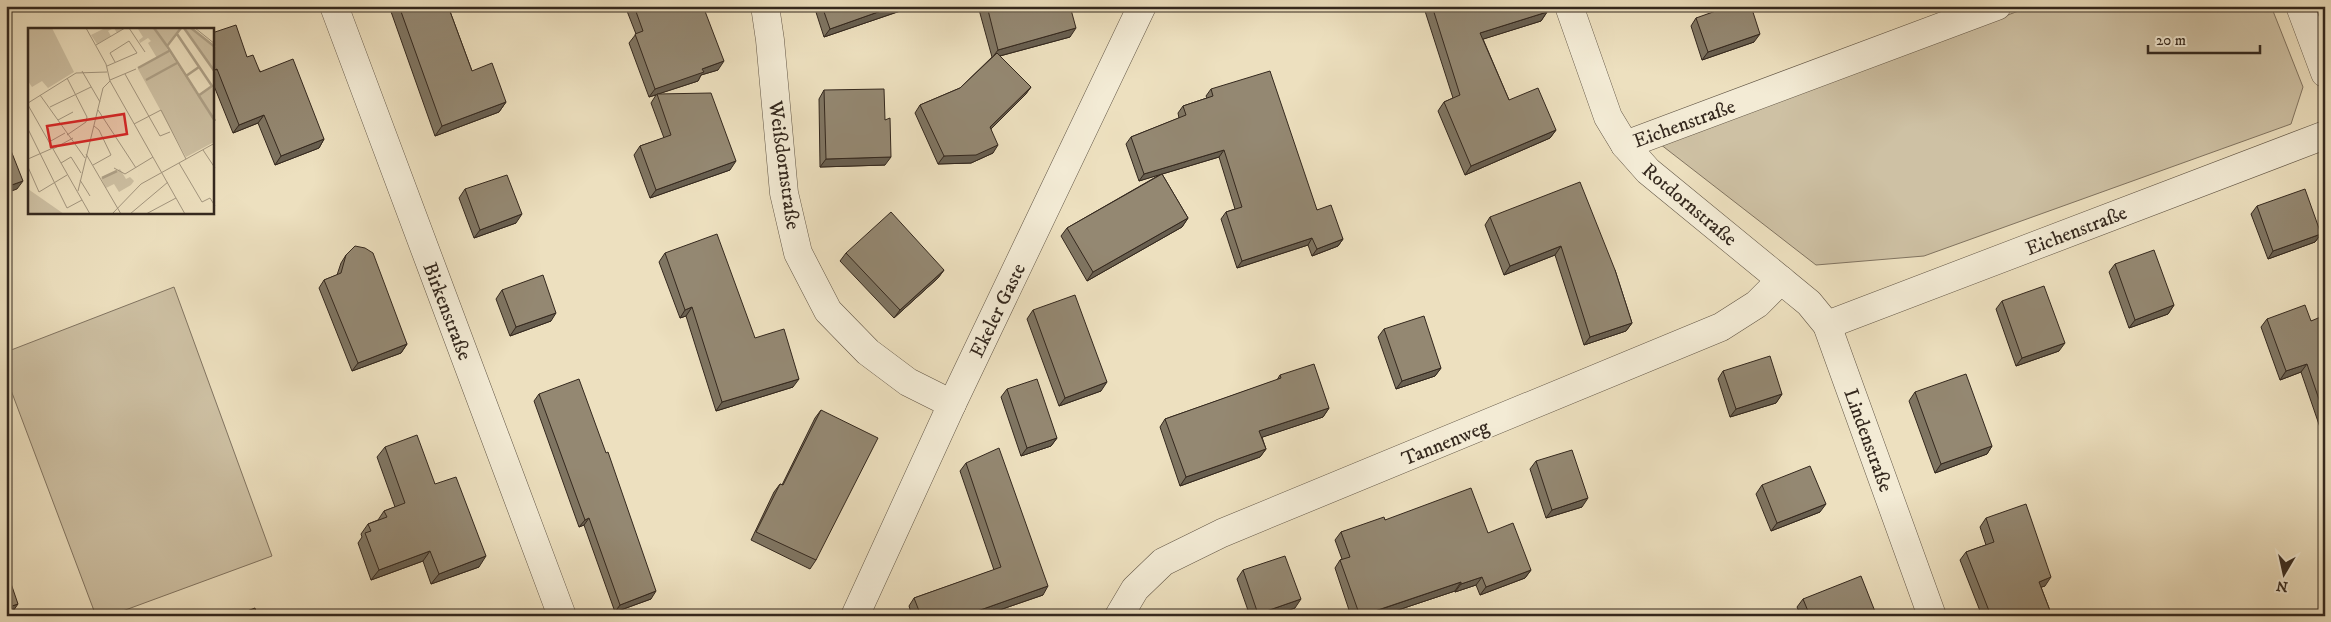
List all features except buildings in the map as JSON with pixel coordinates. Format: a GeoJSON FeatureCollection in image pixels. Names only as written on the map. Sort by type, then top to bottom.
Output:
{"type":"FeatureCollection","features":[{"type":"Feature","properties":{"kind":"street","name":"Birkenstraße"},"geometry":{"type":"LineString","coordinates":[[334,6],[562,616]]}},
{"type":"Feature","properties":{"kind":"street","name":"Weißdornstraße"},"geometry":{"type":"LineString","coordinates":[[765,6],[770,40],[784,194],[798,253],[828,311],[868,352],[908,382],[952,404]]}},
{"type":"Feature","properties":{"kind":"street","name":"Ekeler Gaste"},"geometry":{"type":"LineString","coordinates":[[855,616],[952,404],[1142,6]]}},
{"type":"Feature","properties":{"kind":"street","name":"Rotdornstraße"},"geometry":{"type":"LineString","coordinates":[[1569,6],[1608,117],[1625,145],[1648,171],[1782,280]]}},
{"type":"Feature","properties":{"kind":"street","name":"Eichenstraße"},"geometry":{"type":"LineString","coordinates":[[1625,145],[1997,6]]}},
{"type":"Feature","properties":{"kind":"street"},"geometry":{"type":"LineString","coordinates":[[2300,6],[2325,73]]}},
{"type":"Feature","properties":{"kind":"street","name":"Eichenstraße"},"geometry":{"type":"LineString","coordinates":[[1827,325],[2325,135]]}},
{"type":"Feature","properties":{"kind":"street","name":"Lindenstraße"},"geometry":{"type":"LineString","coordinates":[[1782,280],[1809,303],[1827,325],[1932,616]]}},
{"type":"Feature","properties":{"kind":"street","name":"Tannenweg"},"geometry":{"type":"LineString","coordinates":[[1119,616],[1136,589],[1163,562],[1222,533],[1721,326],[1757,304],[1782,280]]}},
{"type":"Feature","properties":{"kind":"shaded area"},"geometry":{"type":"Polygon","coordinates":[[[2032,6],[2271,6],[2303,87],[2291,124],[1924,256],[1816,265],[1660,144],[2032,6]]]}},
{"type":"Feature","properties":{"kind":"shaded area"},"geometry":{"type":"Polygon","coordinates":[[[174,287],[272,556],[109,616],[96,616],[6,377],[6,352],[174,287]]]}}]}
